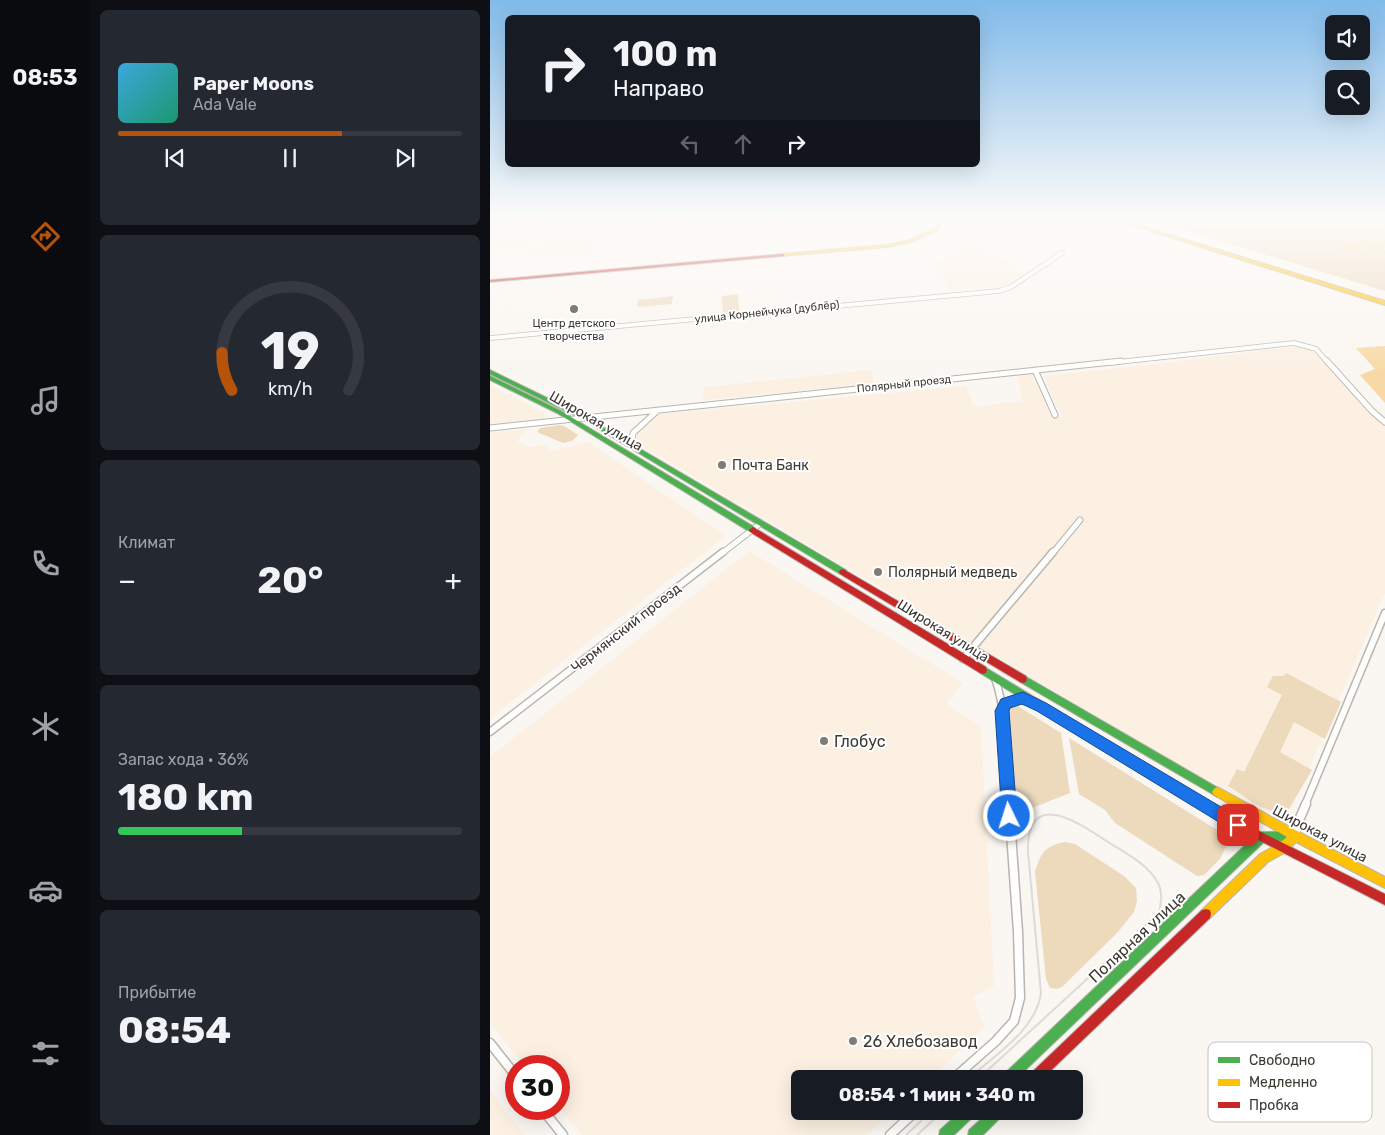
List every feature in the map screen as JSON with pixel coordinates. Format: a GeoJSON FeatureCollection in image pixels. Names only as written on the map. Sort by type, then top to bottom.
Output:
{"type":"FeatureCollection","features":[{"type":"Feature","properties":{"kind":"main road"},"geometry":{"type":"LineString","coordinates":[[490,281],[615,270]]}},
{"type":"Feature","properties":{"kind":"main road"},"geometry":{"type":"LineString","coordinates":[[1284,270],[1385,303]]}},
{"type":"Feature","properties":{"kind":"main road"},"geometry":{"type":"LineString","coordinates":[[1291,270],[1385,296]]}},
{"type":"Feature","properties":{"kind":"main road","name":"Широкая улица"},"geometry":{"type":"LineString","coordinates":[[490,372],[584,418],[972,649],[1295,836],[1385,883]]}},
{"type":"Feature","properties":{"kind":"main road","name":"Широкая улица"},"geometry":{"type":"LineString","coordinates":[[490,378],[571,420],[622,450],[1238,825],[1385,900]]}},
{"type":"Feature","properties":{"kind":"main road"},"geometry":{"type":"LineString","coordinates":[[622,450],[623,446],[631,445]]}},
{"type":"Feature","properties":{"kind":"main road"},"geometry":{"type":"LineString","coordinates":[[726,514],[733,514],[733,507]]}},
{"type":"Feature","properties":{"kind":"main road"},"geometry":{"type":"LineString","coordinates":[[1262,837],[1295,836]]}},
{"type":"Feature","properties":{"kind":"main road"},"geometry":{"type":"LineString","coordinates":[[1042,1070],[1264,858],[1282,848],[1295,836]]}},
{"type":"Feature","properties":{"kind":"main road","name":"Полярная улица"},"geometry":{"type":"LineString","coordinates":[[1016,1070],[1262,837]]}},
{"type":"Feature","properties":{"kind":"main road"},"geometry":{"type":"LineString","coordinates":[[946,1135],[962,1120]]}},
{"type":"Feature","properties":{"kind":"main road"},"geometry":{"type":"LineString","coordinates":[[974,1135],[990,1120]]}},
{"type":"Feature","properties":{"kind":"street","name":"улица Корнейчука (дублёр)"},"geometry":{"type":"LineString","coordinates":[[490,338],[999,291],[1011,287],[1037,270]]}},
{"type":"Feature","properties":{"kind":"street","name":"Полярный проезд"},"geometry":{"type":"LineString","coordinates":[[490,428],[1294,343],[1304,344],[1316,349],[1372,411],[1385,422]]}},
{"type":"Feature","properties":{"kind":"street"},"geometry":{"type":"LineString","coordinates":[[1035,370],[1055,414]]}},
{"type":"Feature","properties":{"kind":"street"},"geometry":{"type":"LineString","coordinates":[[631,445],[633,433],[657,411]]}},
{"type":"Feature","properties":{"kind":"street"},"geometry":{"type":"LineString","coordinates":[[964,659],[1080,520]]}},
{"type":"Feature","properties":{"kind":"street","name":"Чермянский проезд"},"geometry":{"type":"LineString","coordinates":[[490,732],[760,523]]}},
{"type":"Feature","properties":{"kind":"street"},"geometry":{"type":"LineString","coordinates":[[1295,836],[1385,613]]}},
{"type":"Feature","properties":{"kind":"street"},"geometry":{"type":"LineString","coordinates":[[963,1070],[996,1041],[1014,1021],[1020,998],[1018,932],[1002,711],[1000,693],[995,678]]}},
{"type":"Feature","properties":{"kind":"street"},"geometry":{"type":"LineString","coordinates":[[1002,711],[1006,703],[1023,698],[1042,707]]}},
{"type":"Feature","properties":{"kind":"street"},"geometry":{"type":"LineString","coordinates":[[490,1043],[505,1062]]}},
{"type":"Feature","properties":{"kind":"street"},"geometry":{"type":"LineString","coordinates":[[551,1120],[563,1135]]}},
{"type":"Feature","properties":{"kind":"street"},"geometry":{"type":"LineString","coordinates":[[890,1135],[906,1120]]}},
{"type":"Feature","properties":{"kind":"shaded area"},"geometry":{"type":"Polygon","coordinates":[[[939,270],[1013,270],[1024,274],[1005,286],[952,291],[939,270]]]}},
{"type":"Feature","properties":{"kind":"shaded area"},"geometry":{"type":"Polygon","coordinates":[[[1316,270],[1385,270],[1385,291],[1316,270]]]}},
{"type":"Feature","properties":{"kind":"shaded area"},"geometry":{"type":"Polygon","coordinates":[[[738,294],[739,311],[723,313],[722,296],[738,294]]]}},
{"type":"Feature","properties":{"kind":"shaded area"},"geometry":{"type":"Polygon","coordinates":[[[673,296],[672,304],[637,307],[638,300],[673,296]]]}},
{"type":"Feature","properties":{"kind":"shaded area"},"geometry":{"type":"Polygon","coordinates":[[[1298,346],[1313,351],[1369,412],[1385,424],[1385,593],[1292,808],[1273,815],[1256,809],[1170,760],[634,441],[636,432],[655,416],[661,414],[966,386],[974,407],[1023,401],[1017,375],[1031,373],[1052,419],[1062,417],[1043,376],[1298,346]]]}},
{"type":"Feature","properties":{"kind":"shaded area"},"geometry":{"type":"Polygon","coordinates":[[[1385,346],[1385,403],[1360,375],[1375,369],[1356,348],[1385,346]]]}},
{"type":"Feature","properties":{"kind":"shaded area"},"geometry":{"type":"Polygon","coordinates":[[[872,370],[874,383],[703,400],[704,387],[872,370]]]}},
{"type":"Feature","properties":{"kind":"shaded area"},"geometry":{"type":"Polygon","coordinates":[[[490,386],[543,412],[546,418],[490,424],[490,386]]]}},
{"type":"Feature","properties":{"kind":"shaded area"},"geometry":{"type":"Polygon","coordinates":[[[560,425],[578,435],[572,441],[563,443],[537,432],[540,428],[560,425]]]}},
{"type":"Feature","properties":{"kind":"shaded area"},"geometry":{"type":"Polygon","coordinates":[[[527,429],[517,441],[528,447],[545,445],[551,451],[588,442],[726,536],[490,718],[490,433],[527,429]]]}},
{"type":"Feature","properties":{"kind":"shaded area"},"geometry":{"type":"Polygon","coordinates":[[[749,551],[963,683],[946,704],[981,726],[994,986],[973,997],[985,1027],[939,1070],[791,1070],[791,1120],[883,1120],[867,1135],[582,1135],[570,1120],[570,1055],[516,1055],[490,1024],[490,757],[749,551]]]}},
{"type":"Feature","properties":{"kind":"shaded area"},"geometry":{"type":"Polygon","coordinates":[[[1286,673],[1341,702],[1325,739],[1294,722],[1280,752],[1312,770],[1287,812],[1279,812],[1256,804],[1228,786],[1237,769],[1244,772],[1282,695],[1267,687],[1273,676],[1284,676],[1286,673]]]}},
{"type":"Feature","properties":{"kind":"shaded area"},"geometry":{"type":"Polygon","coordinates":[[[1016,705],[1061,733],[1070,793],[1017,814],[1008,711],[1010,706],[1016,705]]]}},
{"type":"Feature","properties":{"kind":"shaded area"},"geometry":{"type":"Polygon","coordinates":[[[1069,738],[1230,838],[1220,859],[1204,875],[1197,876],[1115,823],[1105,810],[1079,794],[1069,738]]]}},
{"type":"Feature","properties":{"kind":"shaded area"},"geometry":{"type":"Polygon","coordinates":[[[1065,842],[1075,844],[1124,876],[1136,888],[1137,901],[1134,912],[1118,932],[1062,987],[1057,989],[1050,988],[1046,979],[1035,872],[1044,851],[1065,842]]]}},
{"type":"Feature","properties":{"kind":"shaded area"},"geometry":{"type":"Polygon","coordinates":[[[490,1090],[505,1110],[505,1120],[512,1120],[524,1135],[490,1135],[490,1090]]]}},
{"type":"Feature","properties":{"kind":"tram line"},"geometry":{"type":"LineString","coordinates":[[979,1070],[1013,1041],[1031,1019],[1038,1006],[1041,993],[1028,852],[1030,832],[1036,820],[1045,815],[1056,815],[1083,826],[1129,855],[1148,870],[1154,876],[1161,890],[1159,913],[988,1070]]}},
{"type":"Feature","properties":{"kind":"tram line"},"geometry":{"type":"LineString","coordinates":[[917,1135],[933,1120]]}},
{"type":"Feature","properties":{"kind":"tram line"},"geometry":{"type":"LineString","coordinates":[[906,1135],[921,1121]]}},
{"type":"Feature","properties":{"kind":"traffic: fast"},"geometry":{"type":"LineString","coordinates":[[490,372],[584,418],[843,572]]}},
{"type":"Feature","properties":{"kind":"traffic: fast"},"geometry":{"type":"LineString","coordinates":[[490,378],[559,412],[753,530]]}},
{"type":"Feature","properties":{"kind":"traffic: fast"},"geometry":{"type":"LineString","coordinates":[[983,670],[1185,793]]}},
{"type":"Feature","properties":{"kind":"traffic: fast"},"geometry":{"type":"LineString","coordinates":[[1023,679],[1217,792]]}},
{"type":"Feature","properties":{"kind":"traffic: fast"},"geometry":{"type":"LineString","coordinates":[[1016,1070],[1262,837],[1295,836]]}},
{"type":"Feature","properties":{"kind":"traffic: fast"},"geometry":{"type":"LineString","coordinates":[[945,1135],[961,1120]]}},
{"type":"Feature","properties":{"kind":"traffic: fast"},"geometry":{"type":"LineString","coordinates":[[974,1135],[990,1120]]}},
{"type":"Feature","properties":{"kind":"traffic: slow"},"geometry":{"type":"LineString","coordinates":[[1279,270],[1385,303]]}},
{"type":"Feature","properties":{"kind":"traffic: slow"},"geometry":{"type":"LineString","coordinates":[[1217,792],[1295,836],[1385,883]]}},
{"type":"Feature","properties":{"kind":"traffic: slow"},"geometry":{"type":"LineString","coordinates":[[1206,914],[1264,858],[1282,848],[1295,836]]}},
{"type":"Feature","properties":{"kind":"traffic: jam"},"geometry":{"type":"LineString","coordinates":[[490,281],[614,270]]}},
{"type":"Feature","properties":{"kind":"traffic: jam"},"geometry":{"type":"LineString","coordinates":[[753,530],[983,670]]}},
{"type":"Feature","properties":{"kind":"traffic: jam"},"geometry":{"type":"LineString","coordinates":[[843,572],[1023,679]]}},
{"type":"Feature","properties":{"kind":"traffic: jam"},"geometry":{"type":"LineString","coordinates":[[1185,793],[1238,825],[1385,900]]}},
{"type":"Feature","properties":{"kind":"traffic: jam"},"geometry":{"type":"LineString","coordinates":[[1042,1070],[1206,914]]}},
{"type":"Feature","properties":{"kind":"place","name":"Центр детского творчества"},"geometry":{"type":"Point","coordinates":[574,309]}},
{"type":"Feature","properties":{"kind":"place","name":"Почта Банк"},"geometry":{"type":"Point","coordinates":[722,465]}},
{"type":"Feature","properties":{"kind":"place","name":"Полярный медведь"},"geometry":{"type":"Point","coordinates":[878,572]}},
{"type":"Feature","properties":{"kind":"place","name":"Глобус"},"geometry":{"type":"Point","coordinates":[824,741]}},
{"type":"Feature","properties":{"kind":"place","name":"26 Хлебозавод"},"geometry":{"type":"Point","coordinates":[853,1041]}},
{"type":"Feature","properties":{"kind":"route"},"geometry":{"type":"LineString","coordinates":[[1009,816],[1002,711],[1006,703],[1023,698],[1042,707],[1238,825]]}}]}
